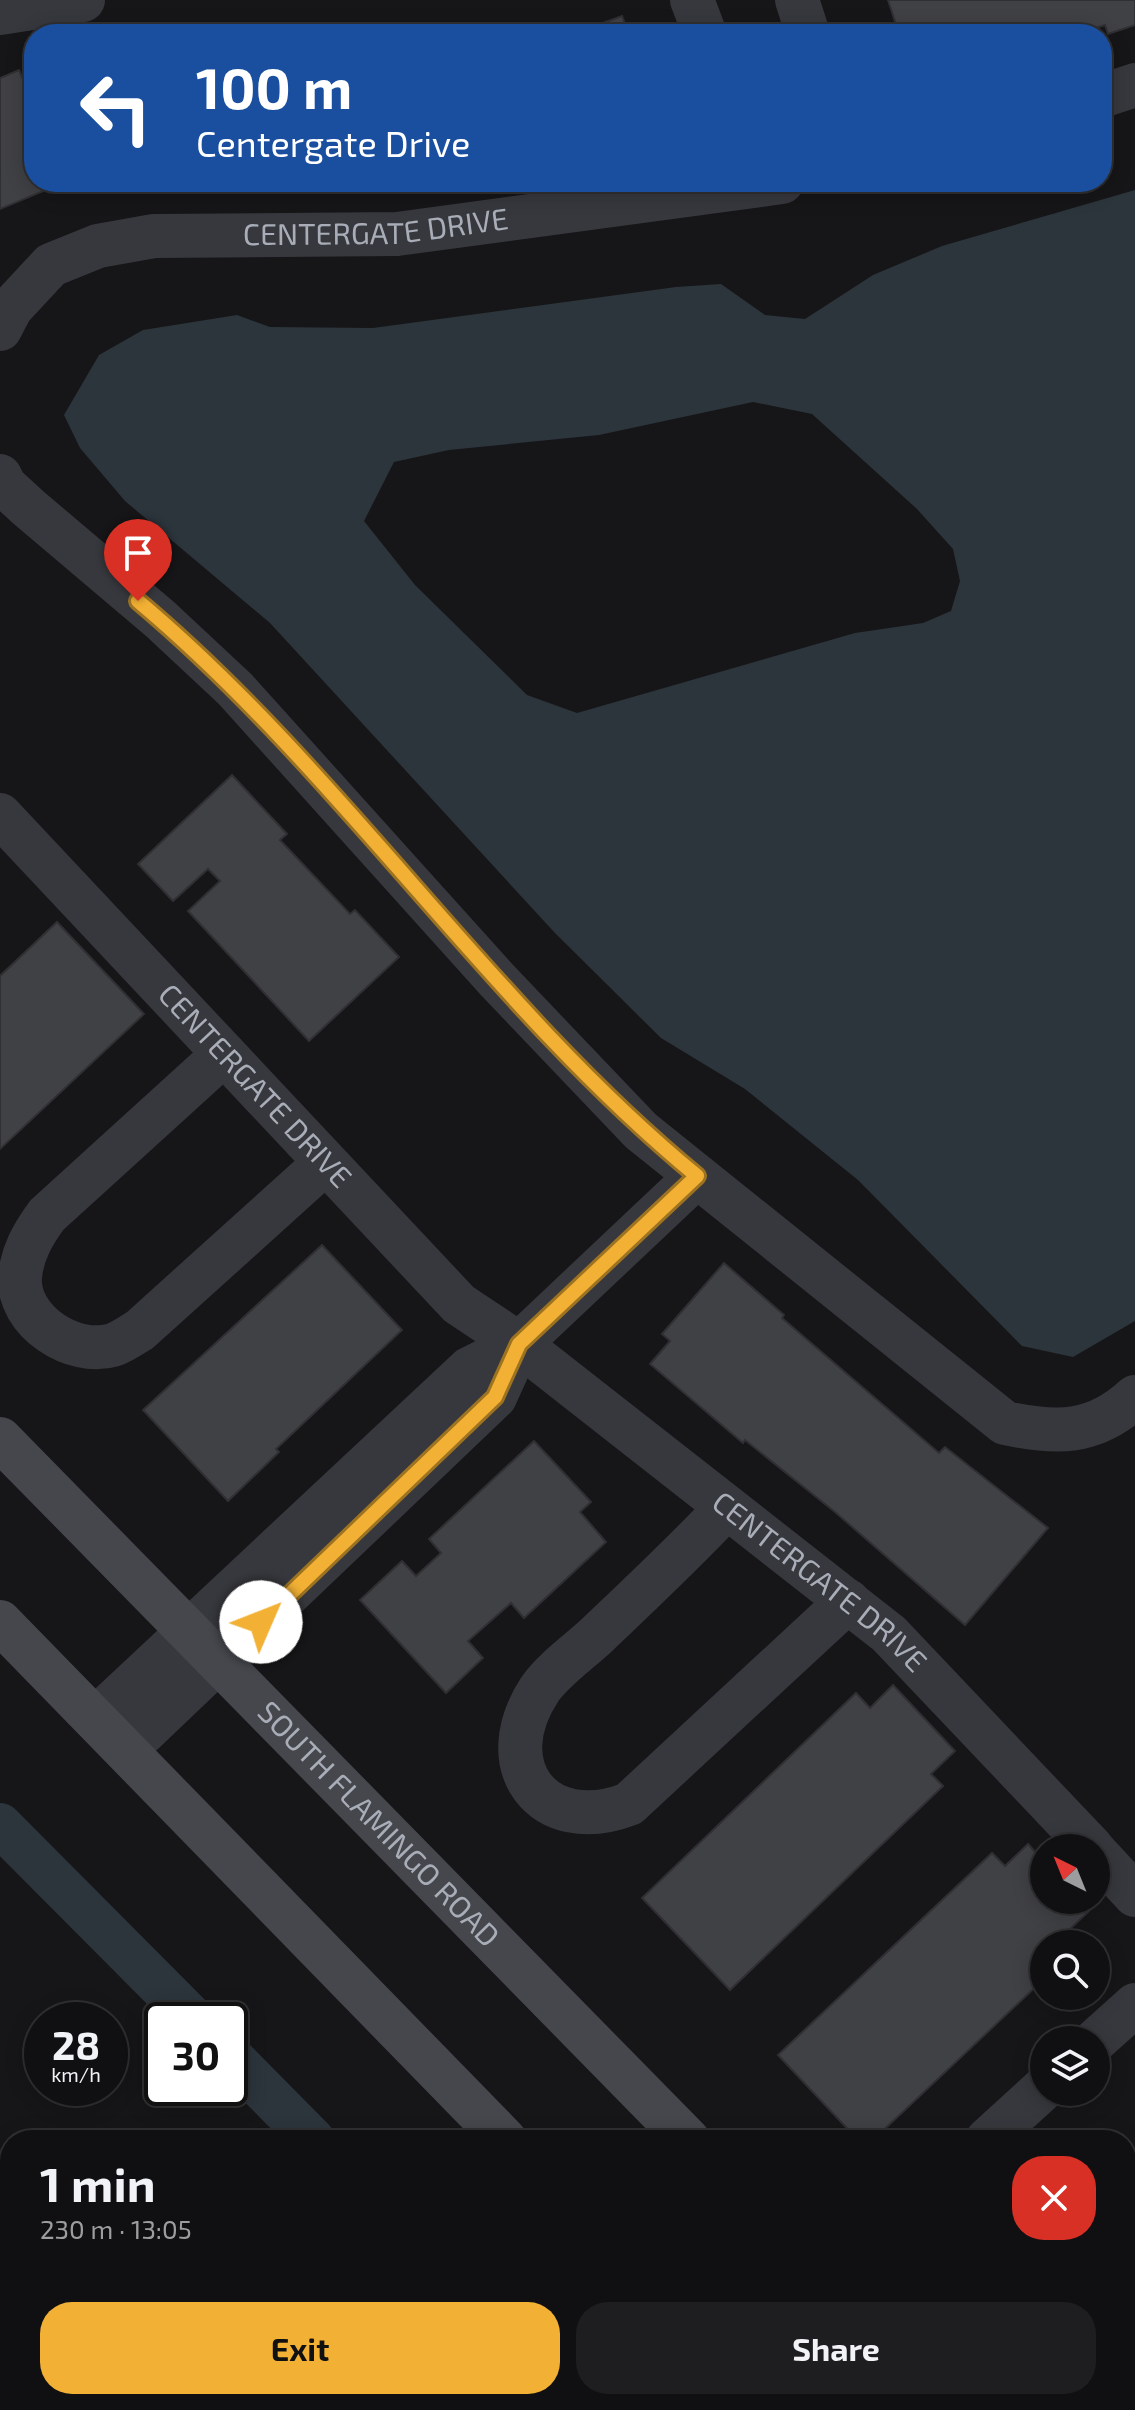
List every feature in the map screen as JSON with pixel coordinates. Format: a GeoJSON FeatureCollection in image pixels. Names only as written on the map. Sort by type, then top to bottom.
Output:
{"type":"FeatureCollection","features":[{"type":"Feature","properties":{"kind":"main road","name":"SOUTH FLAMINGO ROAD"},"geometry":{"type":"LineString","coordinates":[[0,1439],[678,2130]]}},
{"type":"Feature","properties":{"kind":"main road"},"geometry":{"type":"LineString","coordinates":[[0,1622],[495,2130]]}},
{"type":"Feature","properties":{"kind":"street"},"geometry":{"type":"LineString","coordinates":[[0,13],[83,0]]}},
{"type":"Feature","properties":{"kind":"street"},"geometry":{"type":"LineString","coordinates":[[692,0],[701,24]]}},
{"type":"Feature","properties":{"kind":"street"},"geometry":{"type":"LineString","coordinates":[[797,0],[805,24]]}},
{"type":"Feature","properties":{"kind":"street"},"geometry":{"type":"LineString","coordinates":[[1112,93],[1135,85]]}},
{"type":"Feature","properties":{"kind":"street","name":"CENTERGATE DRIVE"},"geometry":{"type":"LineString","coordinates":[[0,329],[11,308],[51,265],[98,246],[154,236],[397,234],[698,192]]}},
{"type":"Feature","properties":{"kind":"street"},"geometry":{"type":"LineString","coordinates":[[0,476],[21,501],[235,689],[497,980],[641,1131],[1005,1423],[1044,1431],[1087,1428],[1135,1397]]}},
{"type":"Feature","properties":{"kind":"street","name":"CENTERGATE DRIVE"},"geometry":{"type":"LineString","coordinates":[[0,815],[459,1304],[519,1344],[889,1634],[1079,1834]]}},
{"type":"Feature","properties":{"kind":"street"},"geometry":{"type":"LineString","coordinates":[[224,1054],[47,1215],[29,1239],[20,1280],[30,1312],[54,1336],[81,1347],[113,1345],[140,1330],[325,1163]]}},
{"type":"Feature","properties":{"kind":"street"},"geometry":{"type":"LineString","coordinates":[[126,1749],[220,1661],[395,1465],[469,1369],[519,1344],[697,1176]]}},
{"type":"Feature","properties":{"kind":"street"},"geometry":{"type":"LineString","coordinates":[[96,1718],[189,1630],[395,1465]]}},
{"type":"Feature","properties":{"kind":"street"},"geometry":{"type":"LineString","coordinates":[[727,1507],[541,1688],[521,1730],[521,1762],[530,1787],[545,1802],[575,1813],[604,1814],[629,1804],[848,1601]]}},
{"type":"Feature","properties":{"kind":"street"},"geometry":{"type":"LineString","coordinates":[[1110,1868],[1135,1895]]}},
{"type":"Feature","properties":{"kind":"street"},"geometry":{"type":"LineString","coordinates":[[1110,2027],[1135,2005]]}},
{"type":"Feature","properties":{"kind":"street"},"geometry":{"type":"LineString","coordinates":[[998,2130],[1030,2101]]}},
{"type":"Feature","properties":{"kind":"shaded area"},"geometry":{"type":"Polygon","coordinates":[[[1135,190],[1135,1321],[1073,1357],[1022,1346],[858,1180],[745,1089],[661,1038],[555,933],[270,623],[125,501],[80,448],[64,415],[99,355],[143,330],[237,315],[270,327],[373,328],[676,287],[721,284],[765,315],[805,319],[873,275],[942,246],[1135,190]],[[753,402],[599,435],[449,450],[394,462],[364,521],[415,585],[527,695],[577,713],[855,633],[923,623],[951,611],[960,581],[953,549],[917,509],[812,414],[753,402]]]}},
{"type":"Feature","properties":{"kind":"building"},"geometry":{"type":"Polygon","coordinates":[[[888,0],[1135,0],[1135,25],[1112,33],[1112,24],[896,24],[888,0]]]}},
{"type":"Feature","properties":{"kind":"building"},"geometry":{"type":"Polygon","coordinates":[[[622,16],[625,24],[593,24],[622,16]]]}},
{"type":"Feature","properties":{"kind":"building"},"geometry":{"type":"Polygon","coordinates":[[[19,70],[24,82],[24,192],[41,192],[0,209],[0,78],[19,70]]]}},
{"type":"Feature","properties":{"kind":"building"},"geometry":{"type":"Polygon","coordinates":[[[232,775],[287,834],[280,840],[350,914],[355,910],[399,957],[309,1041],[188,911],[220,881],[208,869],[173,901],[138,864],[232,775]]]}},
{"type":"Feature","properties":{"kind":"building"},"geometry":{"type":"Polygon","coordinates":[[[57,922],[144,1014],[0,1149],[0,976],[57,922]]]}},
{"type":"Feature","properties":{"kind":"building"},"geometry":{"type":"Polygon","coordinates":[[[322,1245],[402,1330],[276,1449],[279,1452],[228,1501],[143,1410],[322,1245]]]}},
{"type":"Feature","properties":{"kind":"building"},"geometry":{"type":"Polygon","coordinates":[[[724,1263],[784,1315],[782,1318],[939,1453],[945,1447],[1048,1528],[965,1625],[835,1512],[745,1440],[743,1443],[650,1364],[670,1341],[662,1334],[724,1263]]]}},
{"type":"Feature","properties":{"kind":"building"},"geometry":{"type":"Polygon","coordinates":[[[534,1441],[591,1502],[580,1512],[606,1542],[524,1618],[511,1603],[468,1641],[483,1658],[446,1693],[360,1600],[402,1561],[416,1576],[441,1553],[429,1539],[534,1441]]]}},
{"type":"Feature","properties":{"kind":"building"},"geometry":{"type":"Polygon","coordinates":[[[893,1685],[955,1751],[931,1774],[943,1786],[730,1990],[642,1898],[856,1693],[870,1708],[893,1685]]]}},
{"type":"Feature","properties":{"kind":"building"},"geometry":{"type":"Polygon","coordinates":[[[1028,1844],[1030,1846],[1030,1914],[1086,1914],[1069,1930],[1030,1930],[1030,1992],[884,2130],[849,2130],[778,2055],[992,1853],[1005,1866],[1028,1844]]]}},
{"type":"Feature","properties":{"kind":"waterway"},"geometry":{"type":"LineString","coordinates":[[0,1825],[176,2002]]}},
{"type":"Feature","properties":{"kind":"waterway"},"geometry":{"type":"LineString","coordinates":[[248,2074],[303,2130]]}},
{"type":"Feature","properties":{"kind":"route"},"geometry":{"type":"LineString","coordinates":[[138,601],[235,689],[497,980],[641,1131],[697,1176],[519,1344],[495,1397],[261,1622]]}}]}
